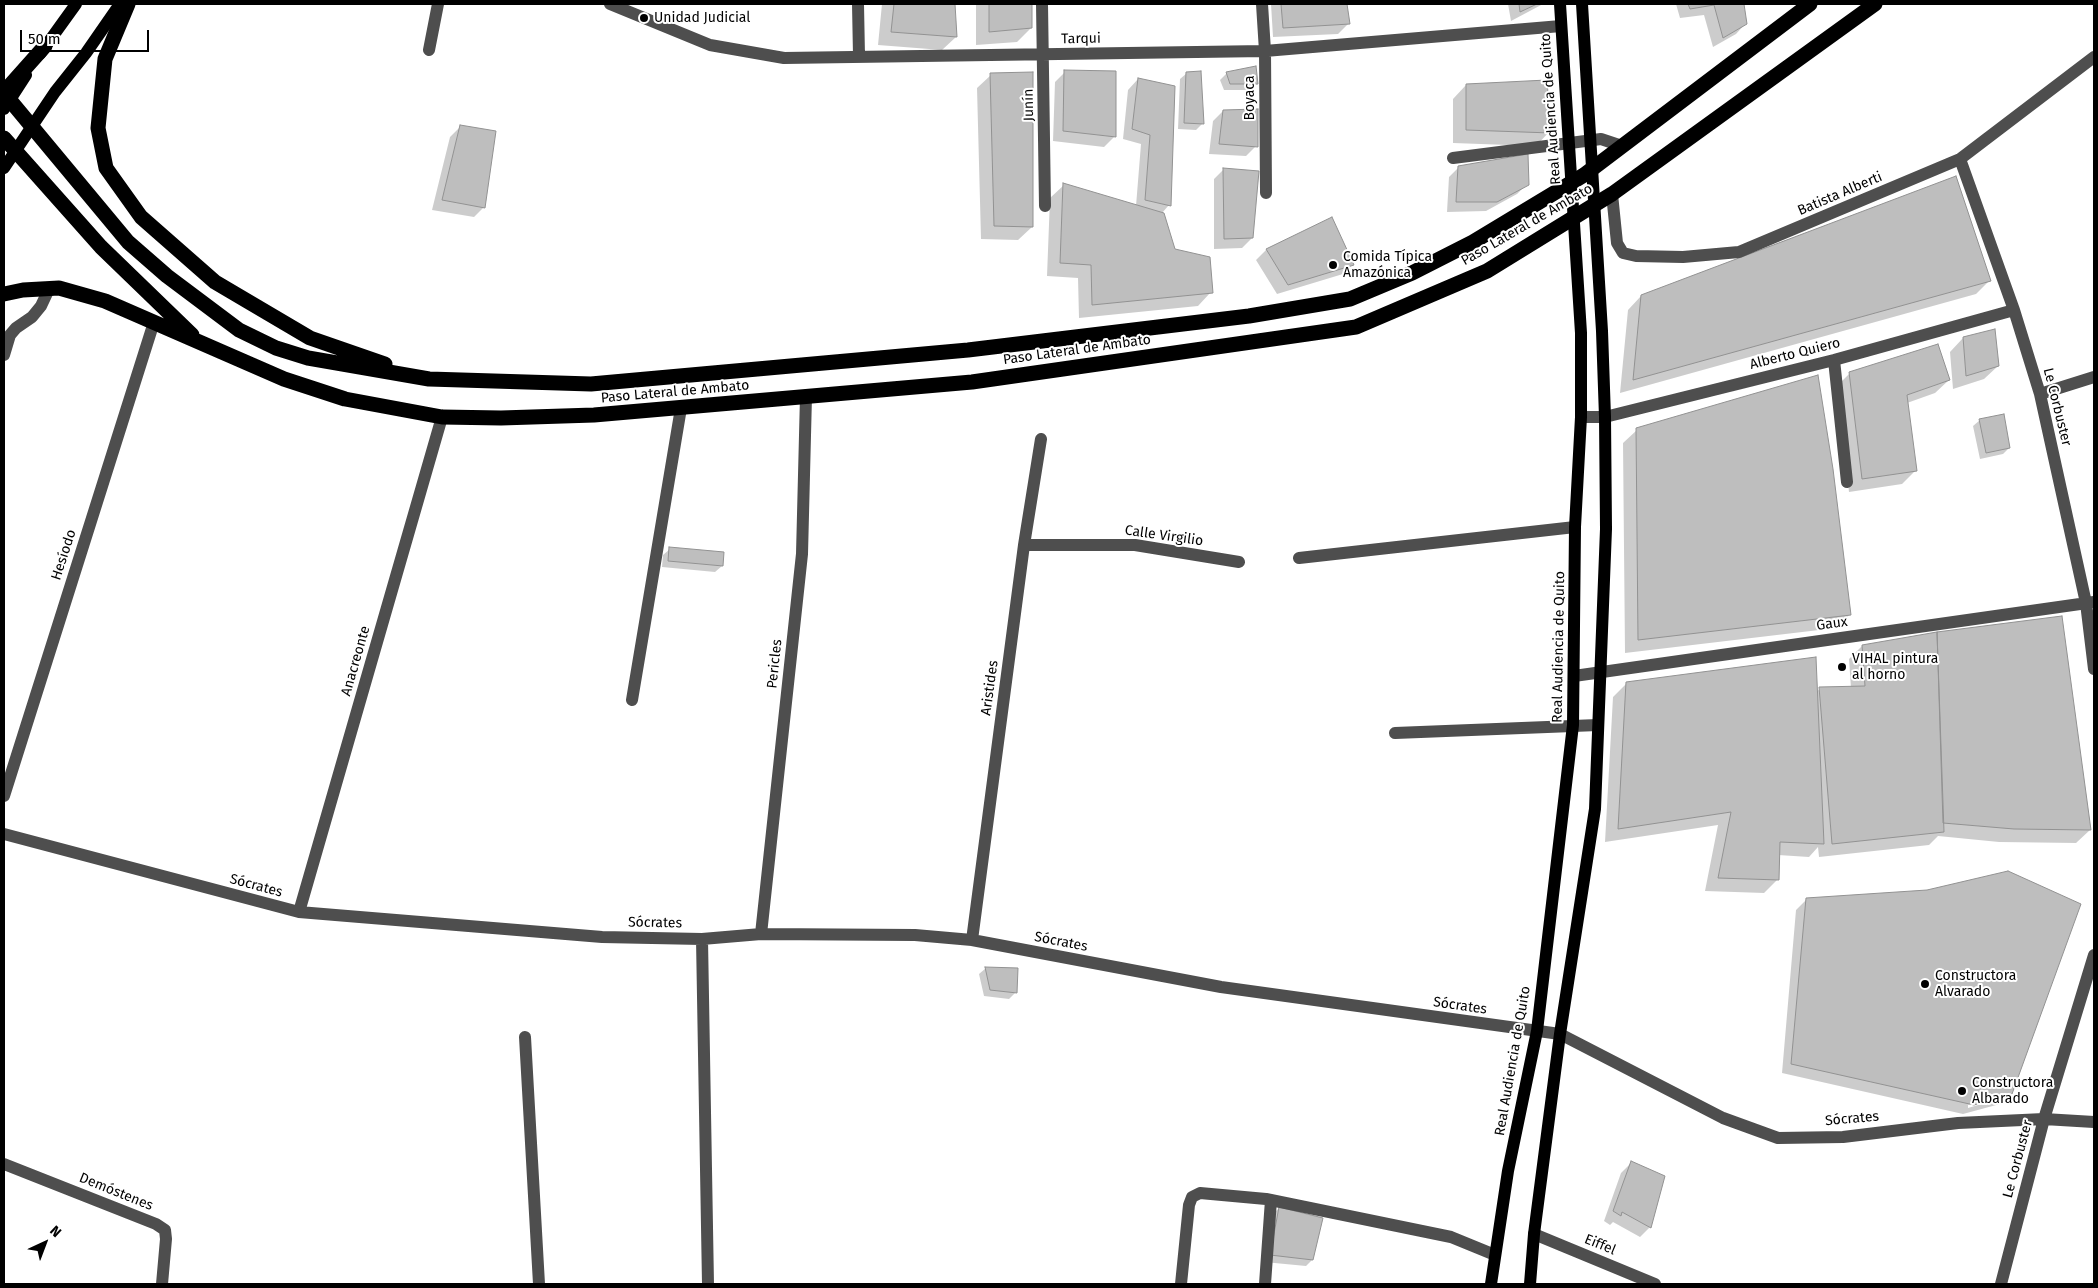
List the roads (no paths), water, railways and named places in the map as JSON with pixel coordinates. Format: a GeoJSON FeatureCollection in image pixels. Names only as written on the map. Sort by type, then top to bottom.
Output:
{"type":"FeatureCollection","features":[{"type":"Feature","properties":{"kind":"highway"},"geometry":{"type":"LineString","coordinates":[[128,4],[105,60],[98,128],[106,168],[140,217],[215,282],[310,338],[429,379]]}},
{"type":"Feature","properties":{"kind":"highway","name":"Paso Lateral de Ambato"},"geometry":{"type":"LineString","coordinates":[[429,379],[591,384],[968,350],[1240,317],[1350,299],[1412,273],[1473,242],[1584,175],[1810,4]]}},
{"type":"Feature","properties":{"kind":"highway","name":"Paso Lateral de Ambato"},"geometry":{"type":"LineString","coordinates":[[4,294],[23,290],[59,288],[105,301],[284,379],[345,399],[442,417],[584,416],[972,382],[1356,327],[1487,271],[1612,194],[1875,4]]}},
{"type":"Feature","properties":{"kind":"highway"},"geometry":{"type":"LineString","coordinates":[[45,46],[4,92],[128,242],[167,276],[239,330],[276,348],[308,358],[429,379]]}},
{"type":"Feature","properties":{"kind":"highway"},"geometry":{"type":"LineString","coordinates":[[4,138],[101,247],[200,343]]}},
{"type":"Feature","properties":{"kind":"main road"},"geometry":{"type":"LineString","coordinates":[[45,46],[76,4]]}},
{"type":"Feature","properties":{"kind":"main road"},"geometry":{"type":"LineString","coordinates":[[4,168],[55,92],[86,53],[120,4]]}},
{"type":"Feature","properties":{"kind":"main road","name":"Real Audiencia de Quito"},"geometry":{"type":"LineString","coordinates":[[1491,1284],[1508,1172],[1537,1031],[1573,725],[1575,527],[1580,417],[1581,333],[1560,4]]}},
{"type":"Feature","properties":{"kind":"main road"},"geometry":{"type":"LineString","coordinates":[[1530,1284],[1534,1234],[1560,1034],[1595,809],[1606,529],[1605,416],[1602,331],[1582,4]]}},
{"type":"Feature","properties":{"kind":"main road"},"geometry":{"type":"LineString","coordinates":[[4,109],[28,67]]}},
{"type":"Feature","properties":{"kind":"street"},"geometry":{"type":"LineString","coordinates":[[429,50],[438,4]]}},
{"type":"Feature","properties":{"kind":"street","name":"Tarqui"},"geometry":{"type":"LineString","coordinates":[[610,4],[710,45],[784,58],[1265,51],[1561,26]]}},
{"type":"Feature","properties":{"kind":"street"},"geometry":{"type":"LineString","coordinates":[[858,4],[859,56]]}},
{"type":"Feature","properties":{"kind":"street","name":"Junín"},"geometry":{"type":"LineString","coordinates":[[1042,4],[1045,206]]}},
{"type":"Feature","properties":{"kind":"street","name":"Boyaca"},"geometry":{"type":"LineString","coordinates":[[1262,4],[1265,51],[1266,192]]}},
{"type":"Feature","properties":{"kind":"street","name":"Batista Alberti"},"geometry":{"type":"LineString","coordinates":[[1612,194],[1617,244],[1624,252],[1636,256],[1684,257],[1739,252],[1960,160],[2094,57]]}},
{"type":"Feature","properties":{"kind":"street"},"geometry":{"type":"LineString","coordinates":[[1453,158],[1601,139],[1622,146]]}},
{"type":"Feature","properties":{"kind":"street","name":"Le Corbuster"},"geometry":{"type":"LineString","coordinates":[[1960,160],[2014,310],[2040,394],[2090,602],[2094,669]]}},
{"type":"Feature","properties":{"kind":"street"},"geometry":{"type":"LineString","coordinates":[[4,355],[10,335],[16,328],[32,318],[41,306],[49,288]]}},
{"type":"Feature","properties":{"kind":"street","name":"Alberto Quiero"},"geometry":{"type":"LineString","coordinates":[[1580,417],[1605,416],[1834,360],[2014,310]]}},
{"type":"Feature","properties":{"kind":"street","name":"Hesíodo"},"geometry":{"type":"LineString","coordinates":[[4,796],[154,322]]}},
{"type":"Feature","properties":{"kind":"street"},"geometry":{"type":"LineString","coordinates":[[1834,360],[1847,482]]}},
{"type":"Feature","properties":{"kind":"street"},"geometry":{"type":"LineString","coordinates":[[2040,394],[2094,377]]}},
{"type":"Feature","properties":{"kind":"street","name":"Pericles"},"geometry":{"type":"LineString","coordinates":[[760,934],[802,554],[806,396]]}},
{"type":"Feature","properties":{"kind":"street"},"geometry":{"type":"LineString","coordinates":[[632,700],[681,408]]}},
{"type":"Feature","properties":{"kind":"street","name":"Anacreonte"},"geometry":{"type":"LineString","coordinates":[[299,912],[442,417]]}},
{"type":"Feature","properties":{"kind":"street","name":"Aristides"},"geometry":{"type":"LineString","coordinates":[[972,940],[1024,545],[1041,439]]}},
{"type":"Feature","properties":{"kind":"street"},"geometry":{"type":"LineString","coordinates":[[1299,558],[1575,527]]}},
{"type":"Feature","properties":{"kind":"street","name":"Calle Virgilio"},"geometry":{"type":"LineString","coordinates":[[1024,545],[1135,545],[1240,562]]}},
{"type":"Feature","properties":{"kind":"street","name":"Gaux"},"geometry":{"type":"LineString","coordinates":[[1574,676],[2090,602]]}},
{"type":"Feature","properties":{"kind":"street"},"geometry":{"type":"LineString","coordinates":[[1394,733],[1598,725]]}},
{"type":"Feature","properties":{"kind":"street","name":"Sócrates"},"geometry":{"type":"LineString","coordinates":[[4,834],[299,912],[602,937],[702,938],[760,934],[914,935],[972,940],[1221,987],[1560,1034],[1723,1118],[1778,1138],[1843,1136],[1958,1123],[2044,1119],[2094,1122]]}},
{"type":"Feature","properties":{"kind":"street"},"geometry":{"type":"LineString","coordinates":[[702,938],[708,1284]]}},
{"type":"Feature","properties":{"kind":"street","name":"Le Corbuster"},"geometry":{"type":"LineString","coordinates":[[2001,1284],[2044,1119],[2094,955]]}},
{"type":"Feature","properties":{"kind":"street"},"geometry":{"type":"LineString","coordinates":[[526,1037],[539,1284]]}},
{"type":"Feature","properties":{"kind":"street","name":"Demóstenes"},"geometry":{"type":"LineString","coordinates":[[4,1164],[156,1224],[165,1230],[162,1284]]}},
{"type":"Feature","properties":{"kind":"street"},"geometry":{"type":"LineString","coordinates":[[1181,1284],[1189,1205],[1192,1197],[1200,1192],[1272,1200],[1451,1237],[1495,1255]]}},
{"type":"Feature","properties":{"kind":"street"},"geometry":{"type":"LineString","coordinates":[[1265,1284],[1272,1200]]}},
{"type":"Feature","properties":{"kind":"street","name":"Eiffel"},"geometry":{"type":"LineString","coordinates":[[1534,1234],[1655,1284]]}},
{"type":"Feature","properties":{"kind":"place","name":"Unidad Judicial"},"geometry":{"type":"Point","coordinates":[644,18]}},
{"type":"Feature","properties":{"kind":"place","name":"Comida Típica Amazónica"},"geometry":{"type":"Point","coordinates":[1333,265]}},
{"type":"Feature","properties":{"kind":"place","name":"VIHAL pintura al horno"},"geometry":{"type":"Point","coordinates":[1842,667]}},
{"type":"Feature","properties":{"kind":"place","name":"Constructora Alvarado"},"geometry":{"type":"Point","coordinates":[1925,984]}},
{"type":"Feature","properties":{"kind":"place","name":"Constructora Albarado"},"geometry":{"type":"Point","coordinates":[1962,1091]}}]}
